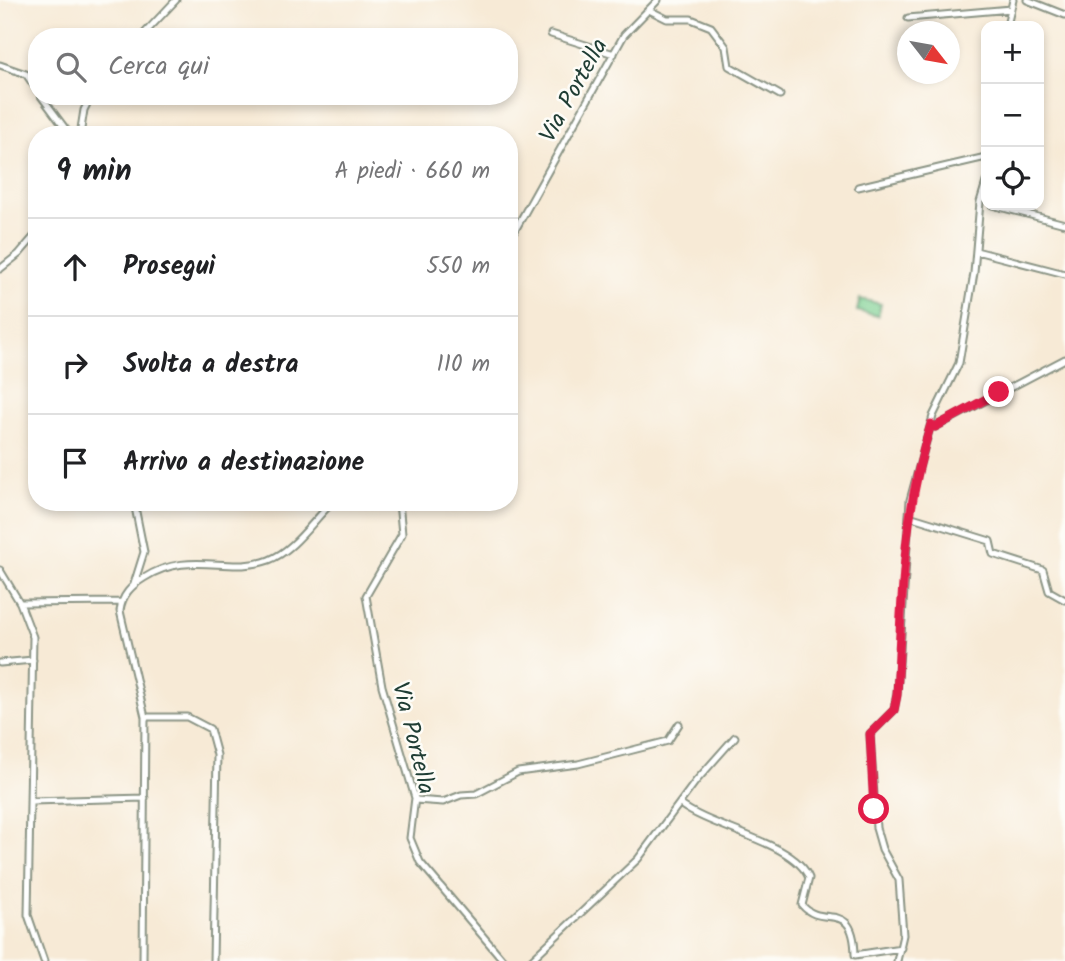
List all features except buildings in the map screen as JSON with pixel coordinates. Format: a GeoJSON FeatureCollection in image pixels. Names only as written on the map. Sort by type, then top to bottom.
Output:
{"type":"FeatureCollection","features":[{"type":"Feature","properties":{"kind":"street"},"geometry":{"type":"LineString","coordinates":[[150,28],[176,0]]}},
{"type":"Feature","properties":{"kind":"street","name":"Via Portella"},"geometry":{"type":"LineString","coordinates":[[518,225],[624,34],[658,0]]}},
{"type":"Feature","properties":{"kind":"street"},"geometry":{"type":"LineString","coordinates":[[1008,21],[1013,0]]}},
{"type":"Feature","properties":{"kind":"street"},"geometry":{"type":"LineString","coordinates":[[1027,0],[1065,15]]}},
{"type":"Feature","properties":{"kind":"street"},"geometry":{"type":"LineString","coordinates":[[908,18],[1011,9]]}},
{"type":"Feature","properties":{"kind":"street"},"geometry":{"type":"LineString","coordinates":[[649,10],[667,19],[691,19],[711,27],[726,47],[729,66],[779,95]]}},
{"type":"Feature","properties":{"kind":"street"},"geometry":{"type":"LineString","coordinates":[[551,34],[614,54]]}},
{"type":"Feature","properties":{"kind":"street"},"geometry":{"type":"LineString","coordinates":[[0,65],[28,77]]}},
{"type":"Feature","properties":{"kind":"street"},"geometry":{"type":"LineString","coordinates":[[48,105],[63,126]]}},
{"type":"Feature","properties":{"kind":"street"},"geometry":{"type":"LineString","coordinates":[[83,126],[88,105]]}},
{"type":"Feature","properties":{"kind":"street"},"geometry":{"type":"LineString","coordinates":[[858,187],[981,159]]}},
{"type":"Feature","properties":{"kind":"street"},"geometry":{"type":"LineString","coordinates":[[898,961],[904,935],[899,880],[882,849],[876,828],[870,734],[894,710],[909,516],[916,472],[931,424],[959,362],[982,210]]}},
{"type":"Feature","properties":{"kind":"street"},"geometry":{"type":"LineString","coordinates":[[1011,210],[1065,224]]}},
{"type":"Feature","properties":{"kind":"street"},"geometry":{"type":"LineString","coordinates":[[0,269],[28,244]]}},
{"type":"Feature","properties":{"kind":"street"},"geometry":{"type":"LineString","coordinates":[[976,251],[1065,274]]}},
{"type":"Feature","properties":{"kind":"street"},"geometry":{"type":"LineString","coordinates":[[931,424],[935,427],[1065,359]]}},
{"type":"Feature","properties":{"kind":"street"},"geometry":{"type":"LineString","coordinates":[[136,511],[144,552],[134,584],[121,602],[120,611],[145,717],[143,961]]}},
{"type":"Feature","properties":{"kind":"street"},"geometry":{"type":"LineString","coordinates":[[134,584],[161,567],[270,560],[288,547],[324,511]]}},
{"type":"Feature","properties":{"kind":"street","name":"Via Portella"},"geometry":{"type":"LineString","coordinates":[[400,511],[402,534],[366,596],[382,686],[415,800],[410,838],[421,862],[504,961]]}},
{"type":"Feature","properties":{"kind":"street"},"geometry":{"type":"LineString","coordinates":[[909,516],[990,541],[993,554],[1043,570],[1049,591],[1065,600]]}},
{"type":"Feature","properties":{"kind":"street"},"geometry":{"type":"LineString","coordinates":[[0,570],[20,603],[33,637],[28,915],[44,961]]}},
{"type":"Feature","properties":{"kind":"street"},"geometry":{"type":"LineString","coordinates":[[20,603],[121,602]]}},
{"type":"Feature","properties":{"kind":"street"},"geometry":{"type":"LineString","coordinates":[[0,663],[33,660]]}},
{"type":"Feature","properties":{"kind":"street"},"geometry":{"type":"LineString","coordinates":[[145,717],[187,717],[210,729],[217,755],[214,961]]}},
{"type":"Feature","properties":{"kind":"street"},"geometry":{"type":"LineString","coordinates":[[415,800],[443,802],[461,795],[476,794],[518,772],[578,764],[668,741],[679,724]]}},
{"type":"Feature","properties":{"kind":"street"},"geometry":{"type":"LineString","coordinates":[[530,961],[638,859],[735,737]]}},
{"type":"Feature","properties":{"kind":"street"},"geometry":{"type":"LineString","coordinates":[[32,800],[145,798]]}},
{"type":"Feature","properties":{"kind":"street"},"geometry":{"type":"LineString","coordinates":[[680,804],[697,817],[797,860],[809,878],[802,905],[813,912],[840,917],[850,927],[855,955],[901,948]]}},
{"type":"Feature","properties":{"kind":"green space"},"geometry":{"type":"Polygon","coordinates":[[[860,299],[881,304],[878,316],[857,311],[860,299]]]}},
{"type":"Feature","properties":{"kind":"route"},"geometry":{"type":"LineString","coordinates":[[874,809],[870,734],[894,710],[897,695],[910,500],[916,472],[931,424],[935,427],[999,392]]}}]}
